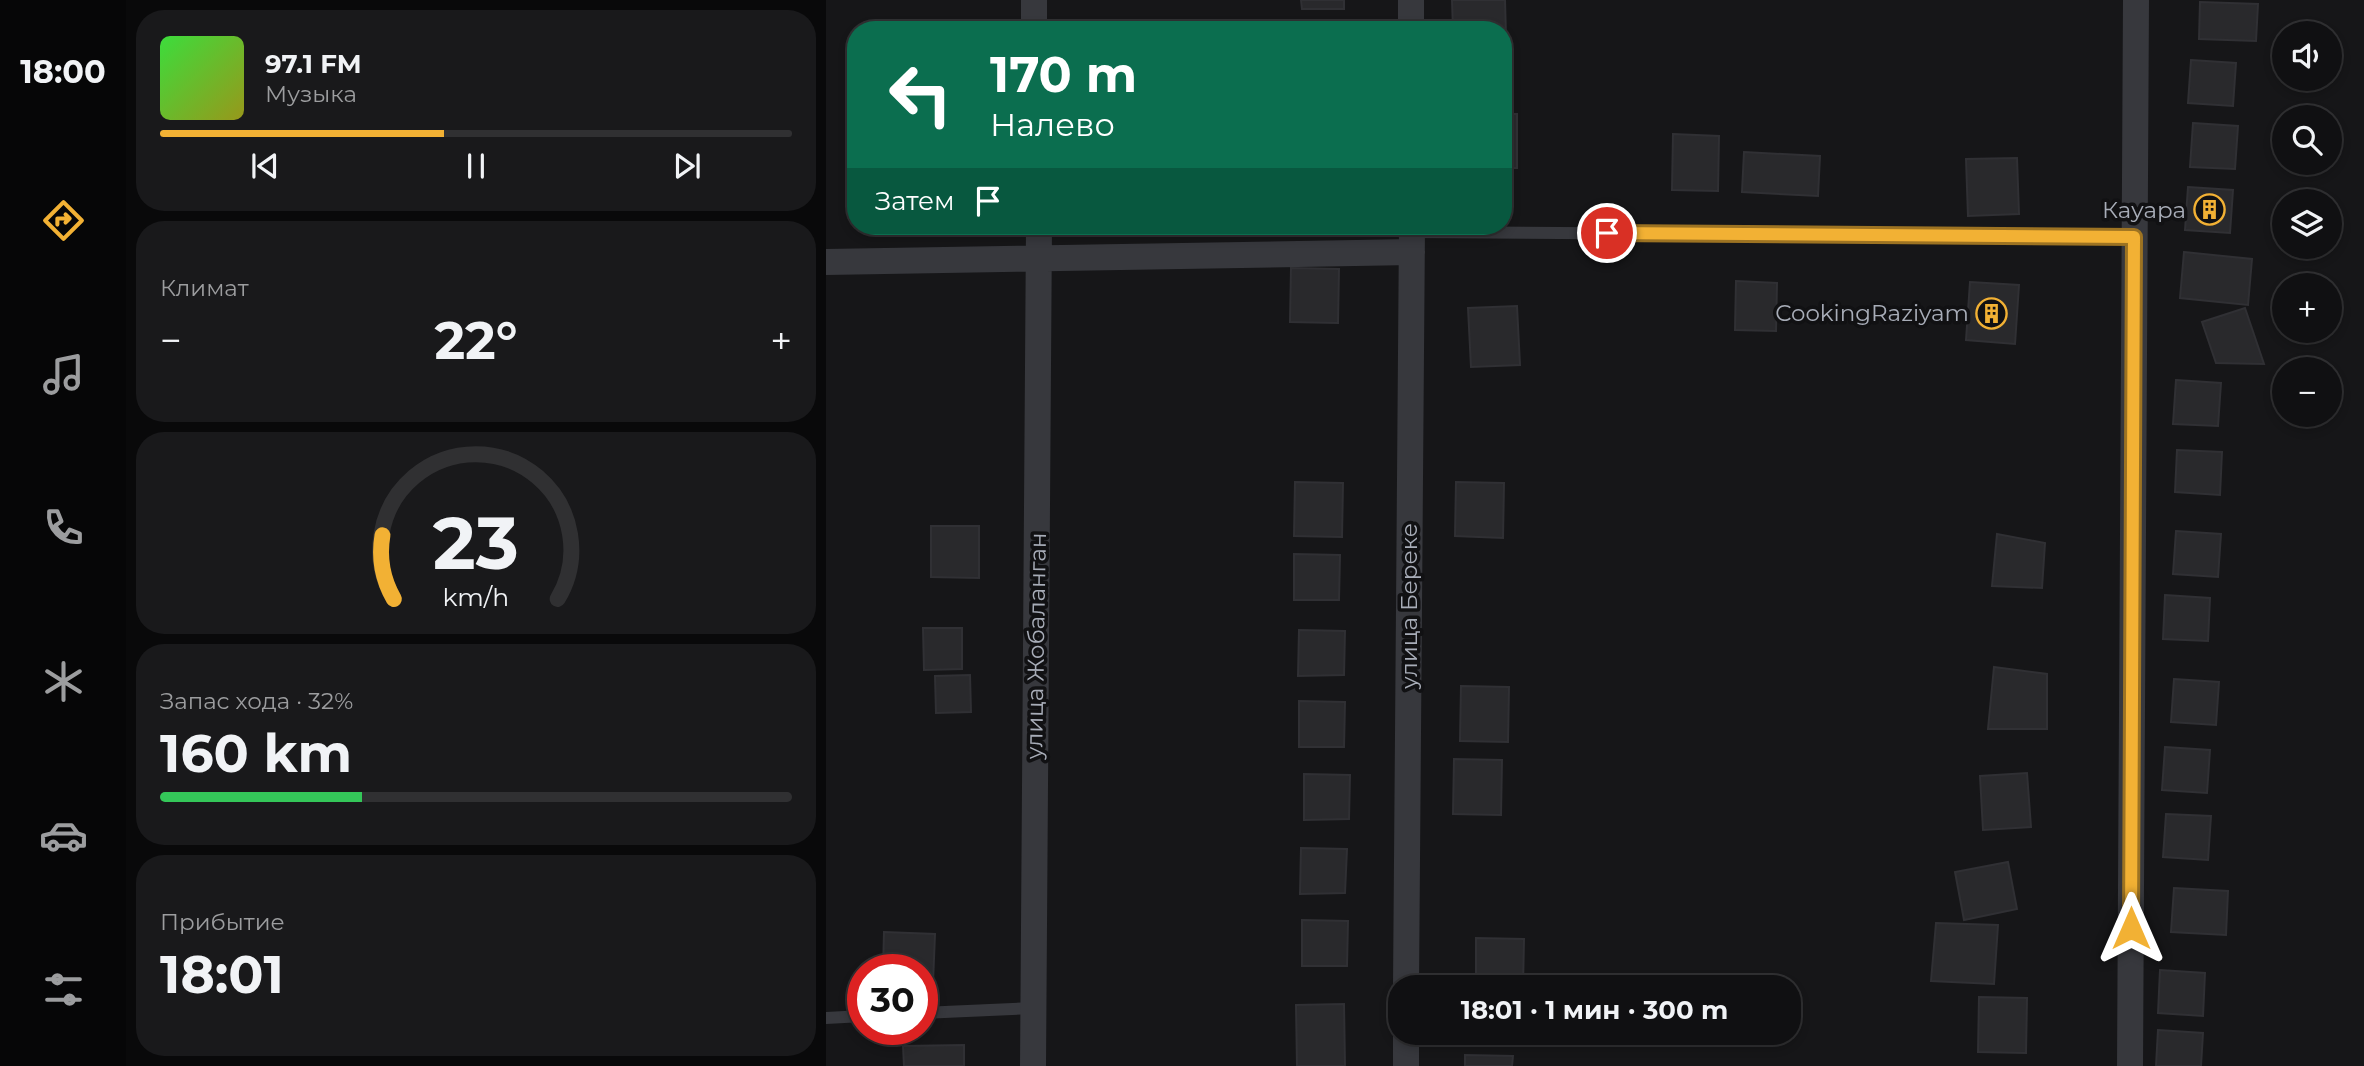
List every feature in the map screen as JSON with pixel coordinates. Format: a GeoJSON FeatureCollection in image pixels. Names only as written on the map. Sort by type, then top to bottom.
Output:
{"type":"FeatureCollection","features":[{"type":"Feature","properties":{"kind":"street"},"geometry":{"type":"LineString","coordinates":[[1034,0],[1034,21]]}},
{"type":"Feature","properties":{"kind":"street"},"geometry":{"type":"LineString","coordinates":[[1410,0],[1411,21]]}},
{"type":"Feature","properties":{"kind":"street"},"geometry":{"type":"LineString","coordinates":[[2130,1066],[2136,0]]}},
{"type":"Feature","properties":{"kind":"street","name":"улица Жобаланган"},"geometry":{"type":"LineString","coordinates":[[1033,1066],[1040,235]]}},
{"type":"Feature","properties":{"kind":"street"},"geometry":{"type":"LineString","coordinates":[[826,262],[1040,258],[1412,237]]}},
{"type":"Feature","properties":{"kind":"street","name":"улица Береке"},"geometry":{"type":"LineString","coordinates":[[1406,975],[1412,237]]}},
{"type":"Feature","properties":{"kind":"street"},"geometry":{"type":"LineString","coordinates":[[1406,1045],[1406,1066]]}},
{"type":"Feature","properties":{"kind":"lane"},"geometry":{"type":"LineString","coordinates":[[1412,237],[2134,237]]}},
{"type":"Feature","properties":{"kind":"lane"},"geometry":{"type":"LineString","coordinates":[[938,1012],[1033,1008]]}},
{"type":"Feature","properties":{"kind":"lane"},"geometry":{"type":"LineString","coordinates":[[826,1018],[847,1017]]}},
{"type":"Feature","properties":{"kind":"building"},"geometry":{"type":"Polygon","coordinates":[[[1301,0],[1344,0],[1344,9],[1302,9],[1301,0]]]}},
{"type":"Feature","properties":{"kind":"building"},"geometry":{"type":"Polygon","coordinates":[[[1452,0],[1505,0],[1506,21],[1453,21],[1452,0]]]}},
{"type":"Feature","properties":{"kind":"building"},"geometry":{"type":"Polygon","coordinates":[[[2200,2],[2258,4],[2256,41],[2199,39],[2200,2]]]}},
{"type":"Feature","properties":{"kind":"building"},"geometry":{"type":"Polygon","coordinates":[[[2191,60],[2236,63],[2233,106],[2188,103],[2191,60]]]}},
{"type":"Feature","properties":{"kind":"building"},"geometry":{"type":"Polygon","coordinates":[[[1512,114],[1517,114],[1517,168],[1512,168],[1512,114]]]}},
{"type":"Feature","properties":{"kind":"building"},"geometry":{"type":"Polygon","coordinates":[[[2193,123],[2238,126],[2235,169],[2190,167],[2193,123]]]}},
{"type":"Feature","properties":{"kind":"building"},"geometry":{"type":"Polygon","coordinates":[[[1673,134],[1719,136],[1718,191],[1672,190],[1673,134]]]}},
{"type":"Feature","properties":{"kind":"building"},"geometry":{"type":"Polygon","coordinates":[[[1744,152],[1820,156],[1818,196],[1742,192],[1744,152]]]}},
{"type":"Feature","properties":{"kind":"building"},"geometry":{"type":"Polygon","coordinates":[[[2017,158],[2019,214],[1968,216],[1966,159],[2017,158]]]}},
{"type":"Feature","properties":{"kind":"building","name":"Кауара"},"geometry":{"type":"Polygon","coordinates":[[[2188,187],[2233,190],[2230,233],[2185,230],[2188,187]]]}},
{"type":"Feature","properties":{"kind":"building"},"geometry":{"type":"Polygon","coordinates":[[[2184,252],[2252,259],[2248,305],[2180,298],[2184,252]]]}},
{"type":"Feature","properties":{"kind":"building"},"geometry":{"type":"Polygon","coordinates":[[[1291,268],[1339,269],[1338,323],[1290,322],[1291,268]]]}},
{"type":"Feature","properties":{"kind":"building"},"geometry":{"type":"Polygon","coordinates":[[[1736,281],[1777,283],[1776,331],[1735,330],[1736,281]]]}},
{"type":"Feature","properties":{"kind":"building","name":"CookingRaziyam"},"geometry":{"type":"Polygon","coordinates":[[[1970,282],[2019,285],[2015,344],[1966,340],[1970,282]]]}},
{"type":"Feature","properties":{"kind":"building"},"geometry":{"type":"Polygon","coordinates":[[[1517,306],[1520,365],[1471,367],[1468,308],[1517,306]]]}},
{"type":"Feature","properties":{"kind":"building"},"geometry":{"type":"Polygon","coordinates":[[[2245,308],[2264,364],[2216,363],[2202,322],[2245,308]]]}},
{"type":"Feature","properties":{"kind":"building"},"geometry":{"type":"Polygon","coordinates":[[[2176,380],[2221,383],[2218,426],[2173,424],[2176,380]]]}},
{"type":"Feature","properties":{"kind":"building"},"geometry":{"type":"Polygon","coordinates":[[[2177,450],[2222,452],[2220,495],[2175,492],[2177,450]]]}},
{"type":"Feature","properties":{"kind":"building"},"geometry":{"type":"Polygon","coordinates":[[[1295,482],[1343,483],[1342,537],[1294,536],[1295,482]]]}},
{"type":"Feature","properties":{"kind":"building"},"geometry":{"type":"Polygon","coordinates":[[[1456,482],[1504,483],[1503,538],[1455,536],[1456,482]]]}},
{"type":"Feature","properties":{"kind":"building"},"geometry":{"type":"Polygon","coordinates":[[[931,526],[979,526],[979,578],[931,577],[931,526]]]}},
{"type":"Feature","properties":{"kind":"building"},"geometry":{"type":"Polygon","coordinates":[[[2176,531],[2221,534],[2218,577],[2173,574],[2176,531]]]}},
{"type":"Feature","properties":{"kind":"building"},"geometry":{"type":"Polygon","coordinates":[[[1997,534],[2045,543],[2042,588],[1992,586],[1997,534]]]}},
{"type":"Feature","properties":{"kind":"building"},"geometry":{"type":"Polygon","coordinates":[[[1294,554],[1340,555],[1339,600],[1294,600],[1294,554]]]}},
{"type":"Feature","properties":{"kind":"building"},"geometry":{"type":"Polygon","coordinates":[[[2165,595],[2210,598],[2208,641],[2163,639],[2165,595]]]}},
{"type":"Feature","properties":{"kind":"building"},"geometry":{"type":"Polygon","coordinates":[[[923,628],[962,628],[962,669],[924,670],[923,628]]]}},
{"type":"Feature","properties":{"kind":"building"},"geometry":{"type":"Polygon","coordinates":[[[1299,630],[1345,631],[1344,675],[1298,676],[1299,630]]]}},
{"type":"Feature","properties":{"kind":"building"},"geometry":{"type":"Polygon","coordinates":[[[1994,667],[2047,674],[2047,729],[1988,729],[1994,667]]]}},
{"type":"Feature","properties":{"kind":"building"},"geometry":{"type":"Polygon","coordinates":[[[970,675],[971,712],[936,713],[935,676],[970,675]]]}},
{"type":"Feature","properties":{"kind":"building"},"geometry":{"type":"Polygon","coordinates":[[[2174,679],[2219,682],[2216,725],[2171,722],[2174,679]]]}},
{"type":"Feature","properties":{"kind":"building"},"geometry":{"type":"Polygon","coordinates":[[[1461,686],[1509,687],[1508,742],[1460,741],[1461,686]]]}},
{"type":"Feature","properties":{"kind":"building"},"geometry":{"type":"Polygon","coordinates":[[[1299,701],[1345,702],[1344,747],[1299,747],[1299,701]]]}},
{"type":"Feature","properties":{"kind":"building"},"geometry":{"type":"Polygon","coordinates":[[[2165,747],[2210,750],[2207,793],[2162,790],[2165,747]]]}},
{"type":"Feature","properties":{"kind":"building"},"geometry":{"type":"Polygon","coordinates":[[[1454,759],[1502,760],[1501,815],[1453,814],[1454,759]]]}},
{"type":"Feature","properties":{"kind":"building"},"geometry":{"type":"Polygon","coordinates":[[[2027,773],[2031,827],[1983,830],[1980,776],[2027,773]]]}},
{"type":"Feature","properties":{"kind":"building"},"geometry":{"type":"Polygon","coordinates":[[[1304,774],[1350,775],[1349,819],[1304,820],[1304,774]]]}},
{"type":"Feature","properties":{"kind":"building"},"geometry":{"type":"Polygon","coordinates":[[[2166,814],[2211,816],[2208,860],[2163,857],[2166,814]]]}},
{"type":"Feature","properties":{"kind":"building"},"geometry":{"type":"Polygon","coordinates":[[[1301,848],[1347,849],[1345,893],[1300,894],[1301,848]]]}},
{"type":"Feature","properties":{"kind":"building"},"geometry":{"type":"Polygon","coordinates":[[[2008,862],[2017,909],[1964,920],[1955,872],[2008,862]]]}},
{"type":"Feature","properties":{"kind":"building"},"geometry":{"type":"Polygon","coordinates":[[[2174,888],[2228,891],[2226,935],[2171,932],[2174,888]]]}},
{"type":"Feature","properties":{"kind":"building"},"geometry":{"type":"Polygon","coordinates":[[[1302,920],[1348,921],[1347,966],[1302,966],[1302,920]]]}},
{"type":"Feature","properties":{"kind":"building"},"geometry":{"type":"Polygon","coordinates":[[[1936,923],[1998,925],[1994,984],[1931,981],[1936,923]]]}},
{"type":"Feature","properties":{"kind":"building"},"geometry":{"type":"Polygon","coordinates":[[[884,932],[935,934],[934,954],[883,954],[884,932]]]}},
{"type":"Feature","properties":{"kind":"building"},"geometry":{"type":"Polygon","coordinates":[[[1476,938],[1524,939],[1523,975],[1476,975],[1476,938]]]}},
{"type":"Feature","properties":{"kind":"building"},"geometry":{"type":"Polygon","coordinates":[[[2160,970],[2205,973],[2203,1016],[2158,1013],[2160,970]]]}},
{"type":"Feature","properties":{"kind":"building"},"geometry":{"type":"Polygon","coordinates":[[[1979,997],[2027,998],[2026,1053],[1978,1052],[1979,997]]]}},
{"type":"Feature","properties":{"kind":"building"},"geometry":{"type":"Polygon","coordinates":[[[1344,1004],[1345,1066],[1297,1066],[1296,1005],[1344,1004]]]}},
{"type":"Feature","properties":{"kind":"building"},"geometry":{"type":"Polygon","coordinates":[[[2158,1030],[2203,1033],[2201,1066],[2156,1066],[2158,1030]]]}},
{"type":"Feature","properties":{"kind":"building"},"geometry":{"type":"Polygon","coordinates":[[[964,1045],[964,1066],[904,1066],[903,1046],[964,1045]]]}},
{"type":"Feature","properties":{"kind":"building"},"geometry":{"type":"Polygon","coordinates":[[[1465,1055],[1513,1056],[1512,1066],[1465,1066],[1465,1055]]]}},
{"type":"Feature","properties":{"kind":"place","name":"Кауара"},"geometry":{"type":"Point","coordinates":[2209,210]}},
{"type":"Feature","properties":{"kind":"place","name":"CookingRaziyam"},"geometry":{"type":"Point","coordinates":[1992,313]}},
{"type":"Feature","properties":{"kind":"route"},"geometry":{"type":"LineString","coordinates":[[1607,233],[2134,237],[2131,928]]}}]}
